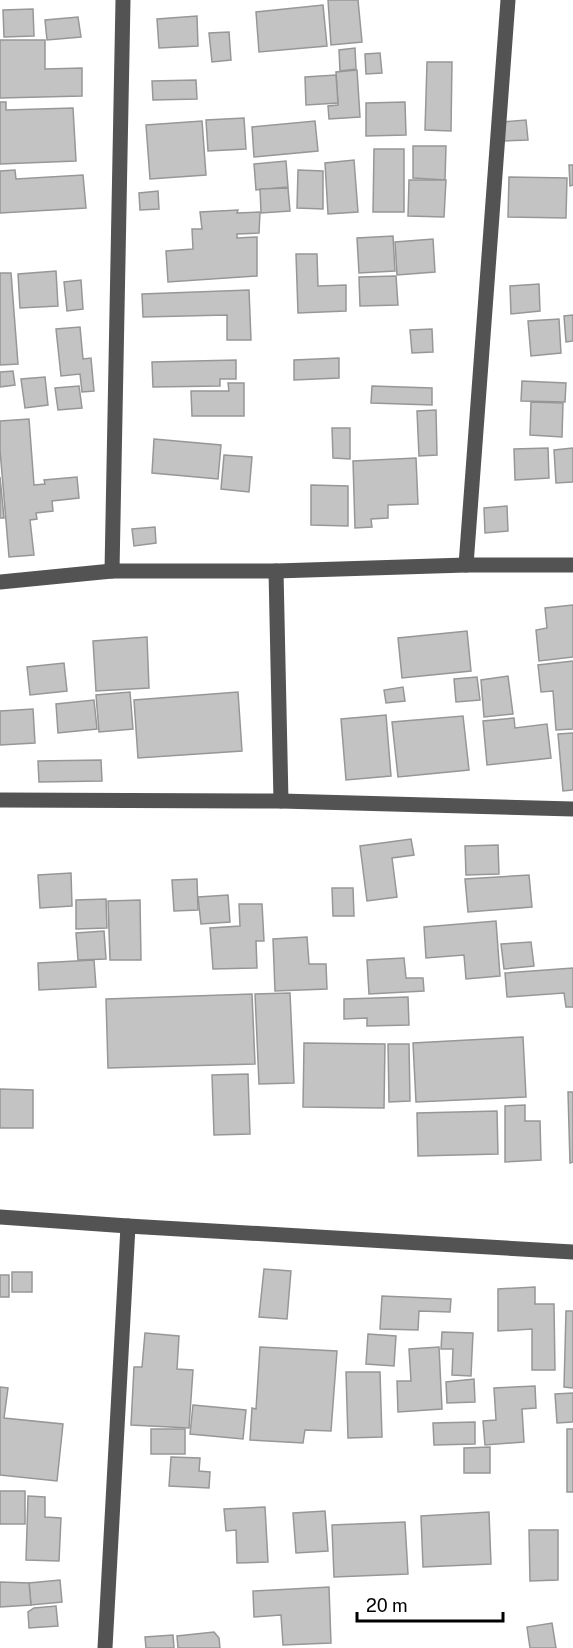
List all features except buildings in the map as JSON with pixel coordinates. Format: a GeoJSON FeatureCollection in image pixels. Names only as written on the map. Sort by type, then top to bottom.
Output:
{"type":"FeatureCollection","features":[{"type":"Feature","properties":{"kind":"street"},"geometry":{"type":"LineString","coordinates":[[112,571],[123,0]]}},
{"type":"Feature","properties":{"kind":"street"},"geometry":{"type":"LineString","coordinates":[[466,565],[508,0]]}},
{"type":"Feature","properties":{"kind":"street"},"geometry":{"type":"LineString","coordinates":[[0,582],[112,571],[276,571],[466,565],[573,565]]}},
{"type":"Feature","properties":{"kind":"street"},"geometry":{"type":"LineString","coordinates":[[276,571],[281,801]]}},
{"type":"Feature","properties":{"kind":"street"},"geometry":{"type":"LineString","coordinates":[[0,800],[281,801],[573,808]]}},
{"type":"Feature","properties":{"kind":"street"},"geometry":{"type":"LineString","coordinates":[[0,1217],[573,1252]]}},
{"type":"Feature","properties":{"kind":"street"},"geometry":{"type":"LineString","coordinates":[[105,1648],[128,1226]]}}]}
